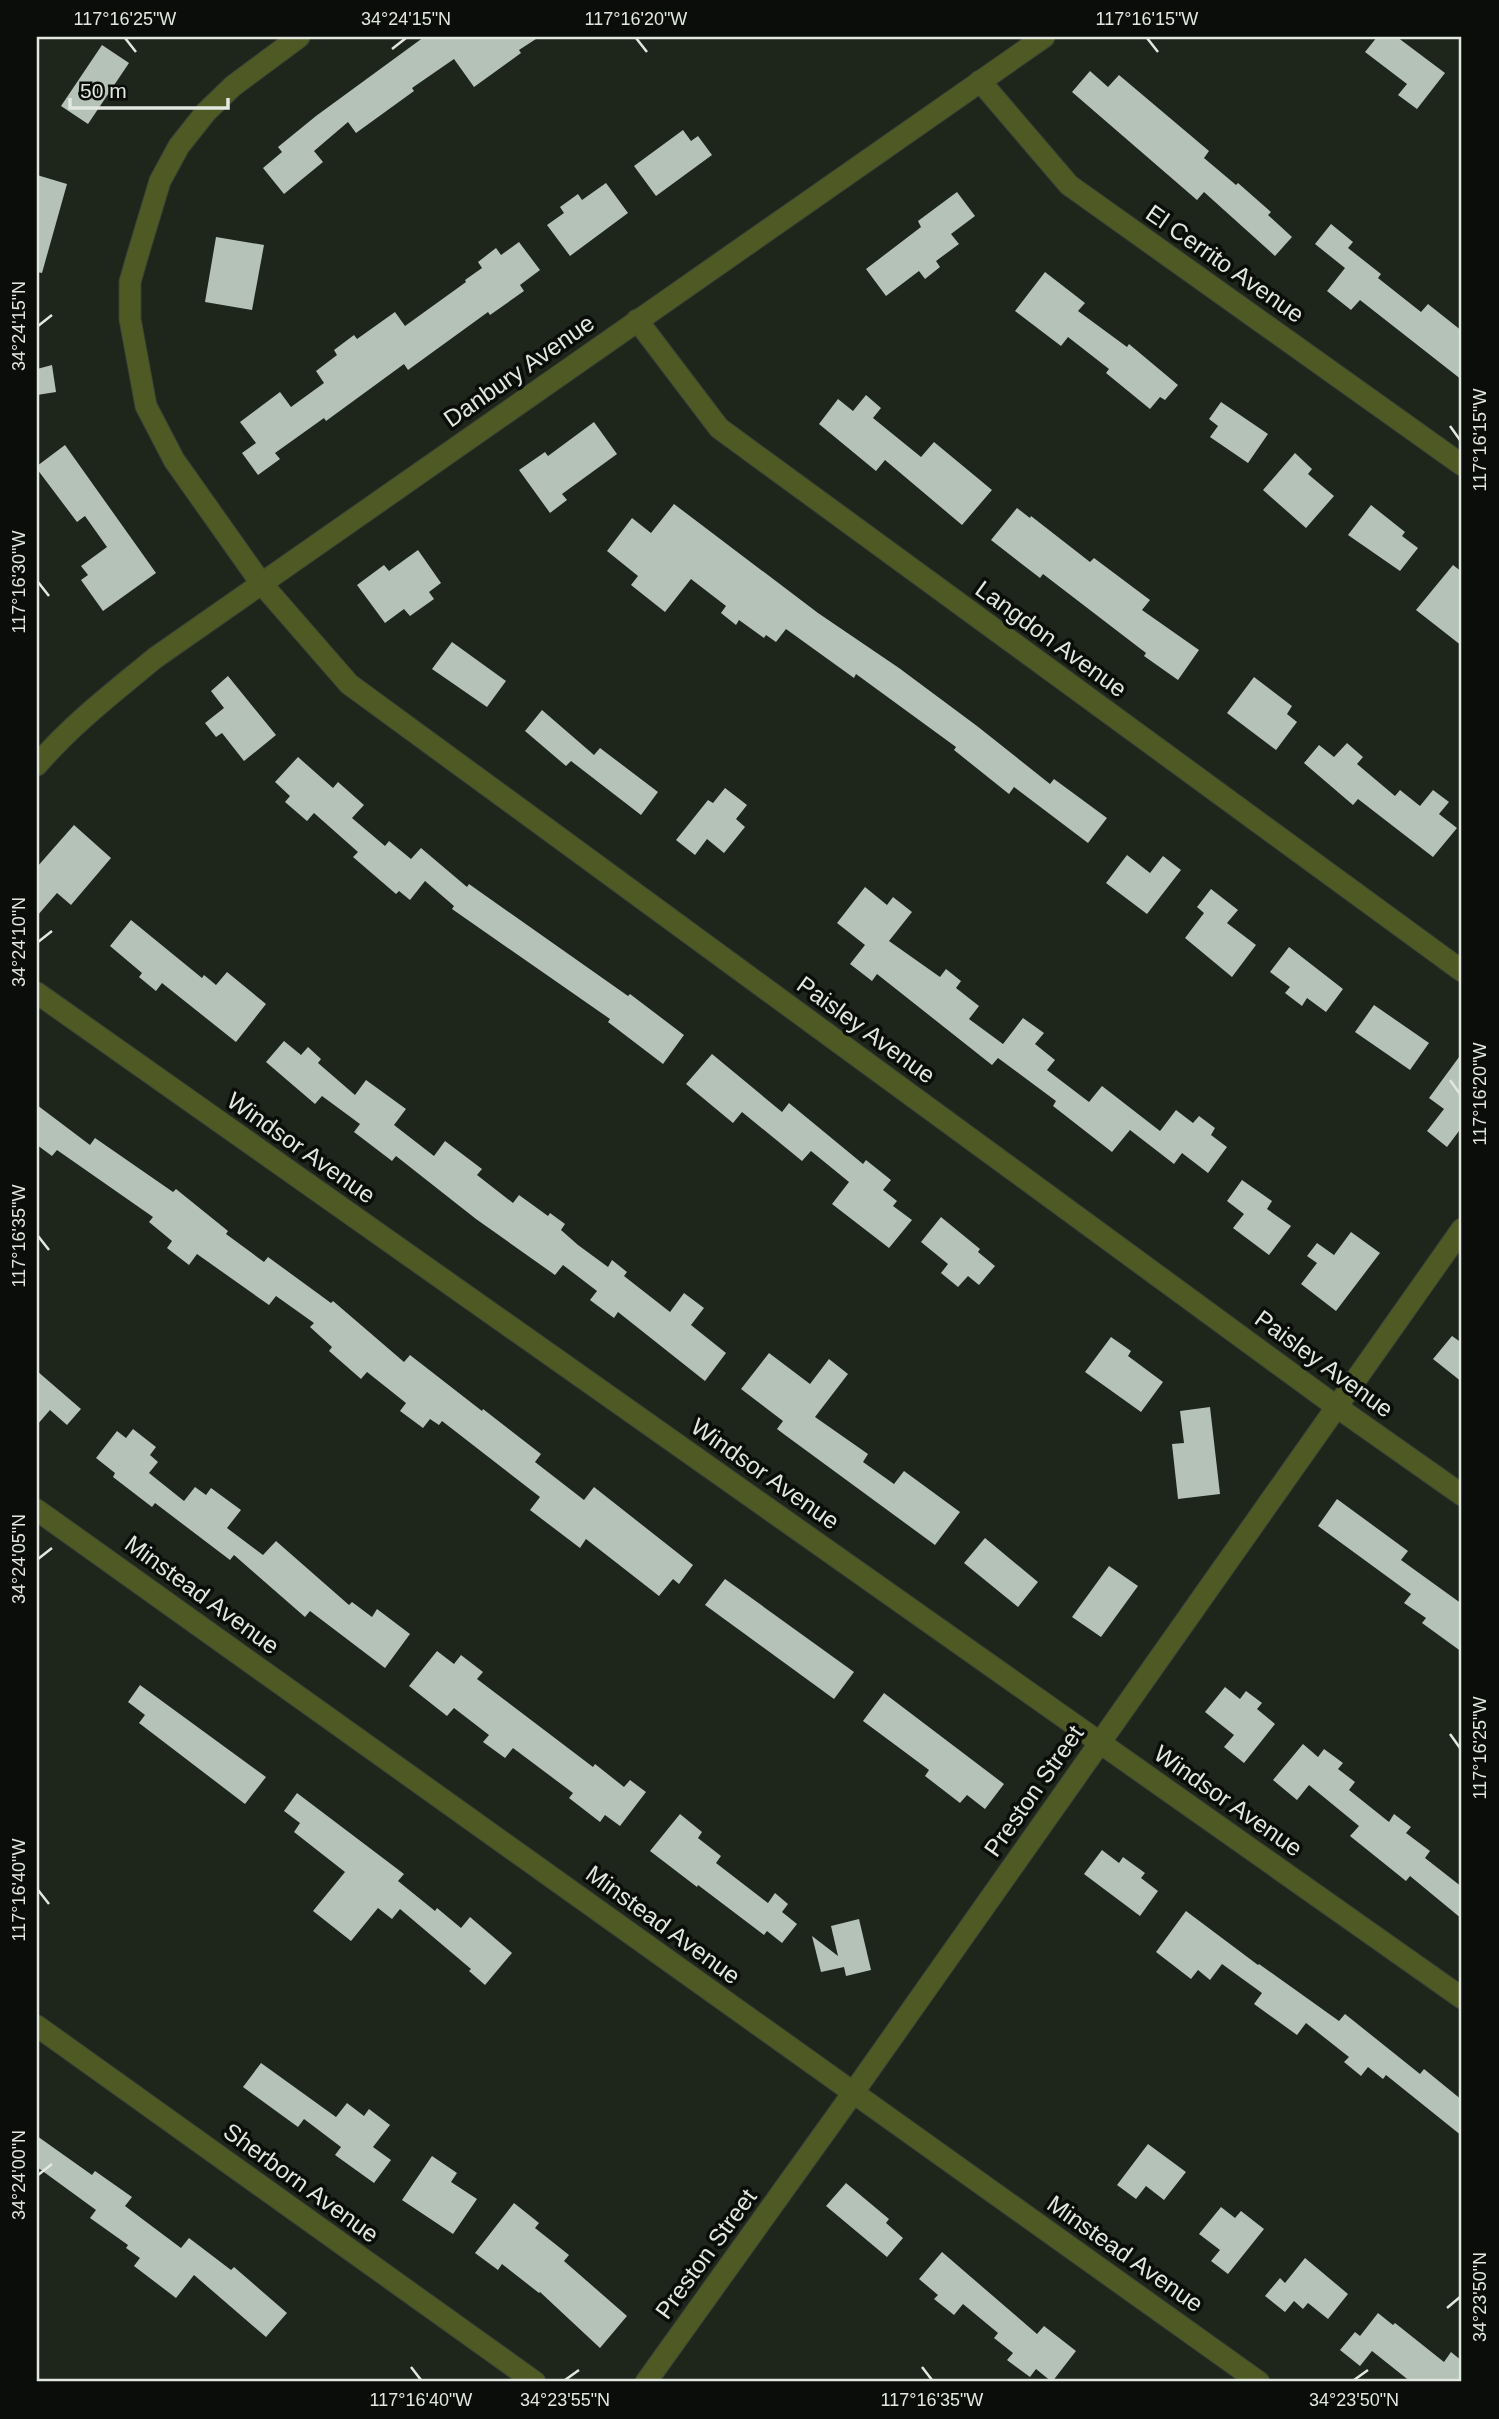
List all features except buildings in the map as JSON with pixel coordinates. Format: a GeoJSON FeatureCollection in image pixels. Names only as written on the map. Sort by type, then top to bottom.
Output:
{"type":"FeatureCollection","features":[{"type":"Feature","properties":{"kind":"street","name":"Paisley Avenue"},"geometry":{"type":"LineString","coordinates":[[299,37],[233,86],[206,112],[179,146],[160,181],[130,282],[130,319],[146,406],[174,460],[261,583],[349,684],[1337,1407],[1462,1495]]}},
{"type":"Feature","properties":{"kind":"street","name":"Danbury Avenue"},"geometry":{"type":"LineString","coordinates":[[37,765],[56,743],[103,700],[155,658],[1044,37]]}},
{"type":"Feature","properties":{"kind":"street","name":"El Cerrito Avenue"},"geometry":{"type":"LineString","coordinates":[[980,81],[1069,185],[1462,465]]}},
{"type":"Feature","properties":{"kind":"street","name":"Langdon Avenue"},"geometry":{"type":"LineString","coordinates":[[637,320],[719,428],[1462,971]]}},
{"type":"Feature","properties":{"kind":"street","name":"Windsor Avenue"},"geometry":{"type":"LineString","coordinates":[[37,993],[1462,1998]]}},
{"type":"Feature","properties":{"kind":"street","name":"Preston Street"},"geometry":{"type":"LineString","coordinates":[[646,2382],[1462,1229]]}},
{"type":"Feature","properties":{"kind":"street","name":"Minstead Avenue"},"geometry":{"type":"LineString","coordinates":[[37,1510],[1259,2382]]}},
{"type":"Feature","properties":{"kind":"street","name":"Sherborn Avenue"},"geometry":{"type":"LineString","coordinates":[[37,2026],[535,2382]]}}]}
